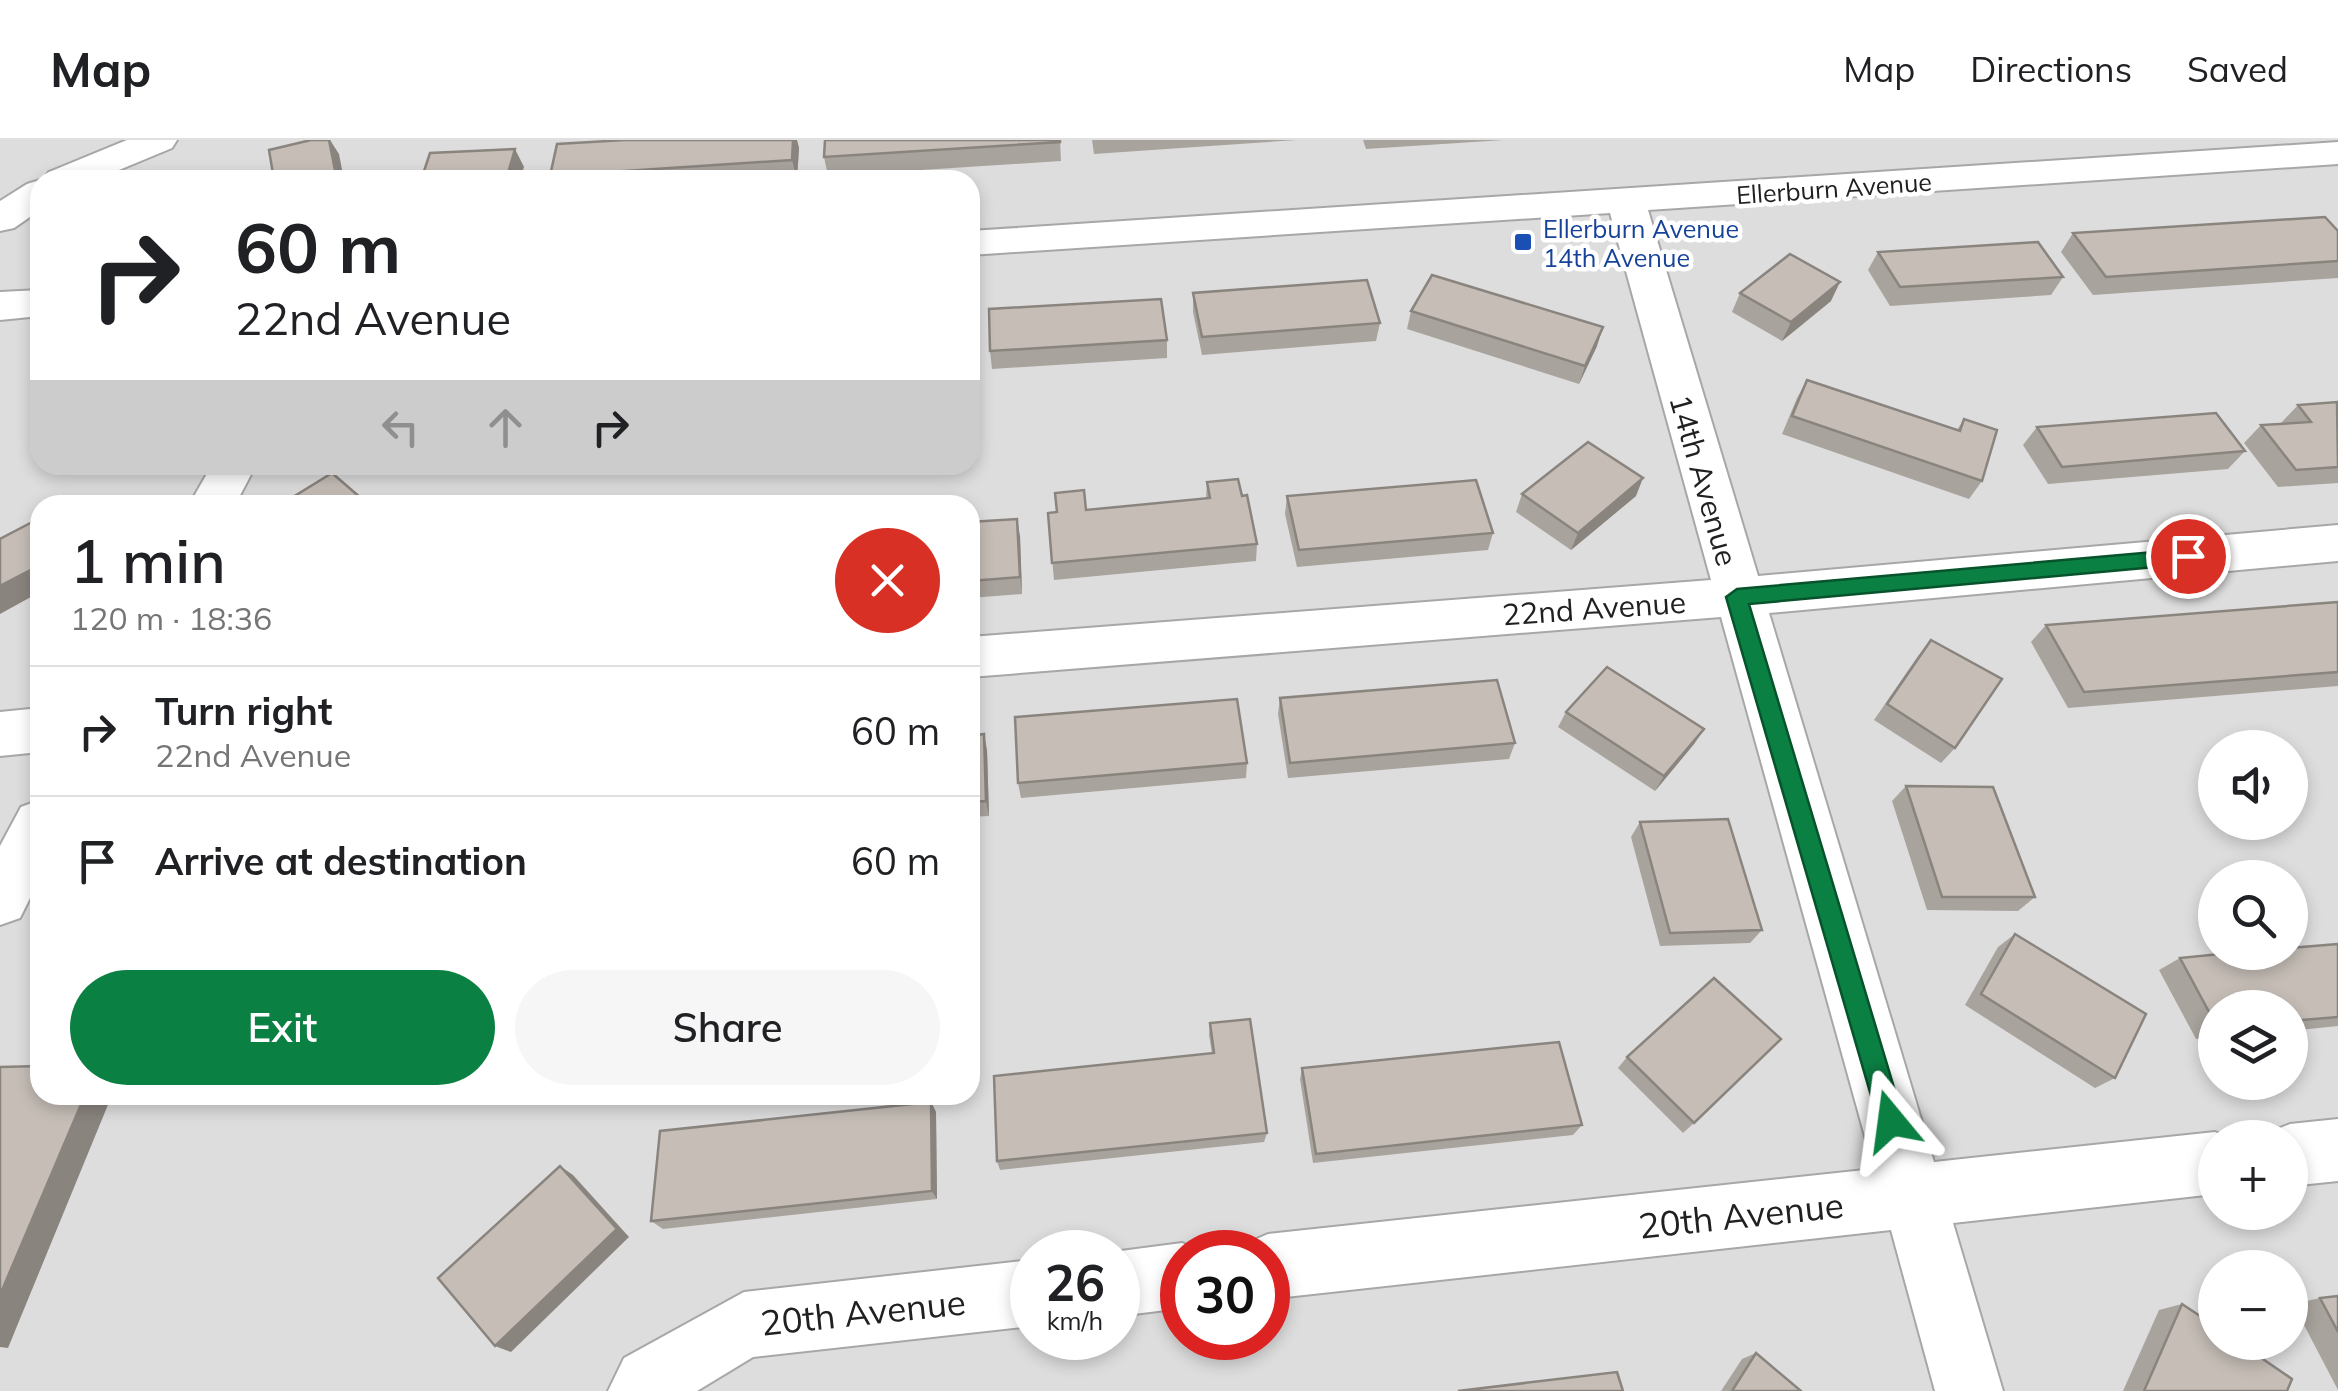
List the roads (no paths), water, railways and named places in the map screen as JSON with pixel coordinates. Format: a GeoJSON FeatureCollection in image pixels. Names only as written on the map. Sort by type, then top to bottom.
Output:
{"type":"FeatureCollection","features":[{"type":"Feature","properties":{"kind":"street"},"geometry":{"type":"LineString","coordinates":[[86,170],[159,140]]}},
{"type":"Feature","properties":{"kind":"street"},"geometry":{"type":"LineString","coordinates":[[2036,140],[2061,172]]}},
{"type":"Feature","properties":{"kind":"street","name":"Ellerburn Avenue"},"geometry":{"type":"LineString","coordinates":[[980,241],[2338,153]]}},
{"type":"Feature","properties":{"kind":"street"},"geometry":{"type":"LineString","coordinates":[[0,191],[30,191]]}},
{"type":"Feature","properties":{"kind":"street"},"geometry":{"type":"LineString","coordinates":[[0,220],[30,198]]}},
{"type":"Feature","properties":{"kind":"street","name":"14th Avenue"},"geometry":{"type":"LineString","coordinates":[[1626,202],[1969,1391]]}},
{"type":"Feature","properties":{"kind":"street"},"geometry":{"type":"LineString","coordinates":[[0,306],[30,304]]}},
{"type":"Feature","properties":{"kind":"street","name":"22nd Avenue"},"geometry":{"type":"LineString","coordinates":[[980,656],[1737,597],[2338,543]]}},
{"type":"Feature","properties":{"kind":"street"},"geometry":{"type":"LineString","coordinates":[[0,734],[30,731]]}},
{"type":"Feature","properties":{"kind":"street"},"geometry":{"type":"LineString","coordinates":[[0,900],[30,843]]}},
{"type":"Feature","properties":{"kind":"street"},"geometry":{"type":"LineString","coordinates":[[2308,1153],[2338,1150]]}},
{"type":"Feature","properties":{"kind":"street","name":"20th Avenue"},"geometry":{"type":"LineString","coordinates":[[1290,1265],[2198,1165]]}},
{"type":"Feature","properties":{"kind":"street","name":"20th Avenue"},"geometry":{"type":"LineString","coordinates":[[645,1386],[744,1325],[1010,1295]]}},
{"type":"Feature","properties":{"kind":"place","name":"Ellerburn Avenue 14th Avenue"},"geometry":{"type":"Point","coordinates":[1523,242]}}]}
